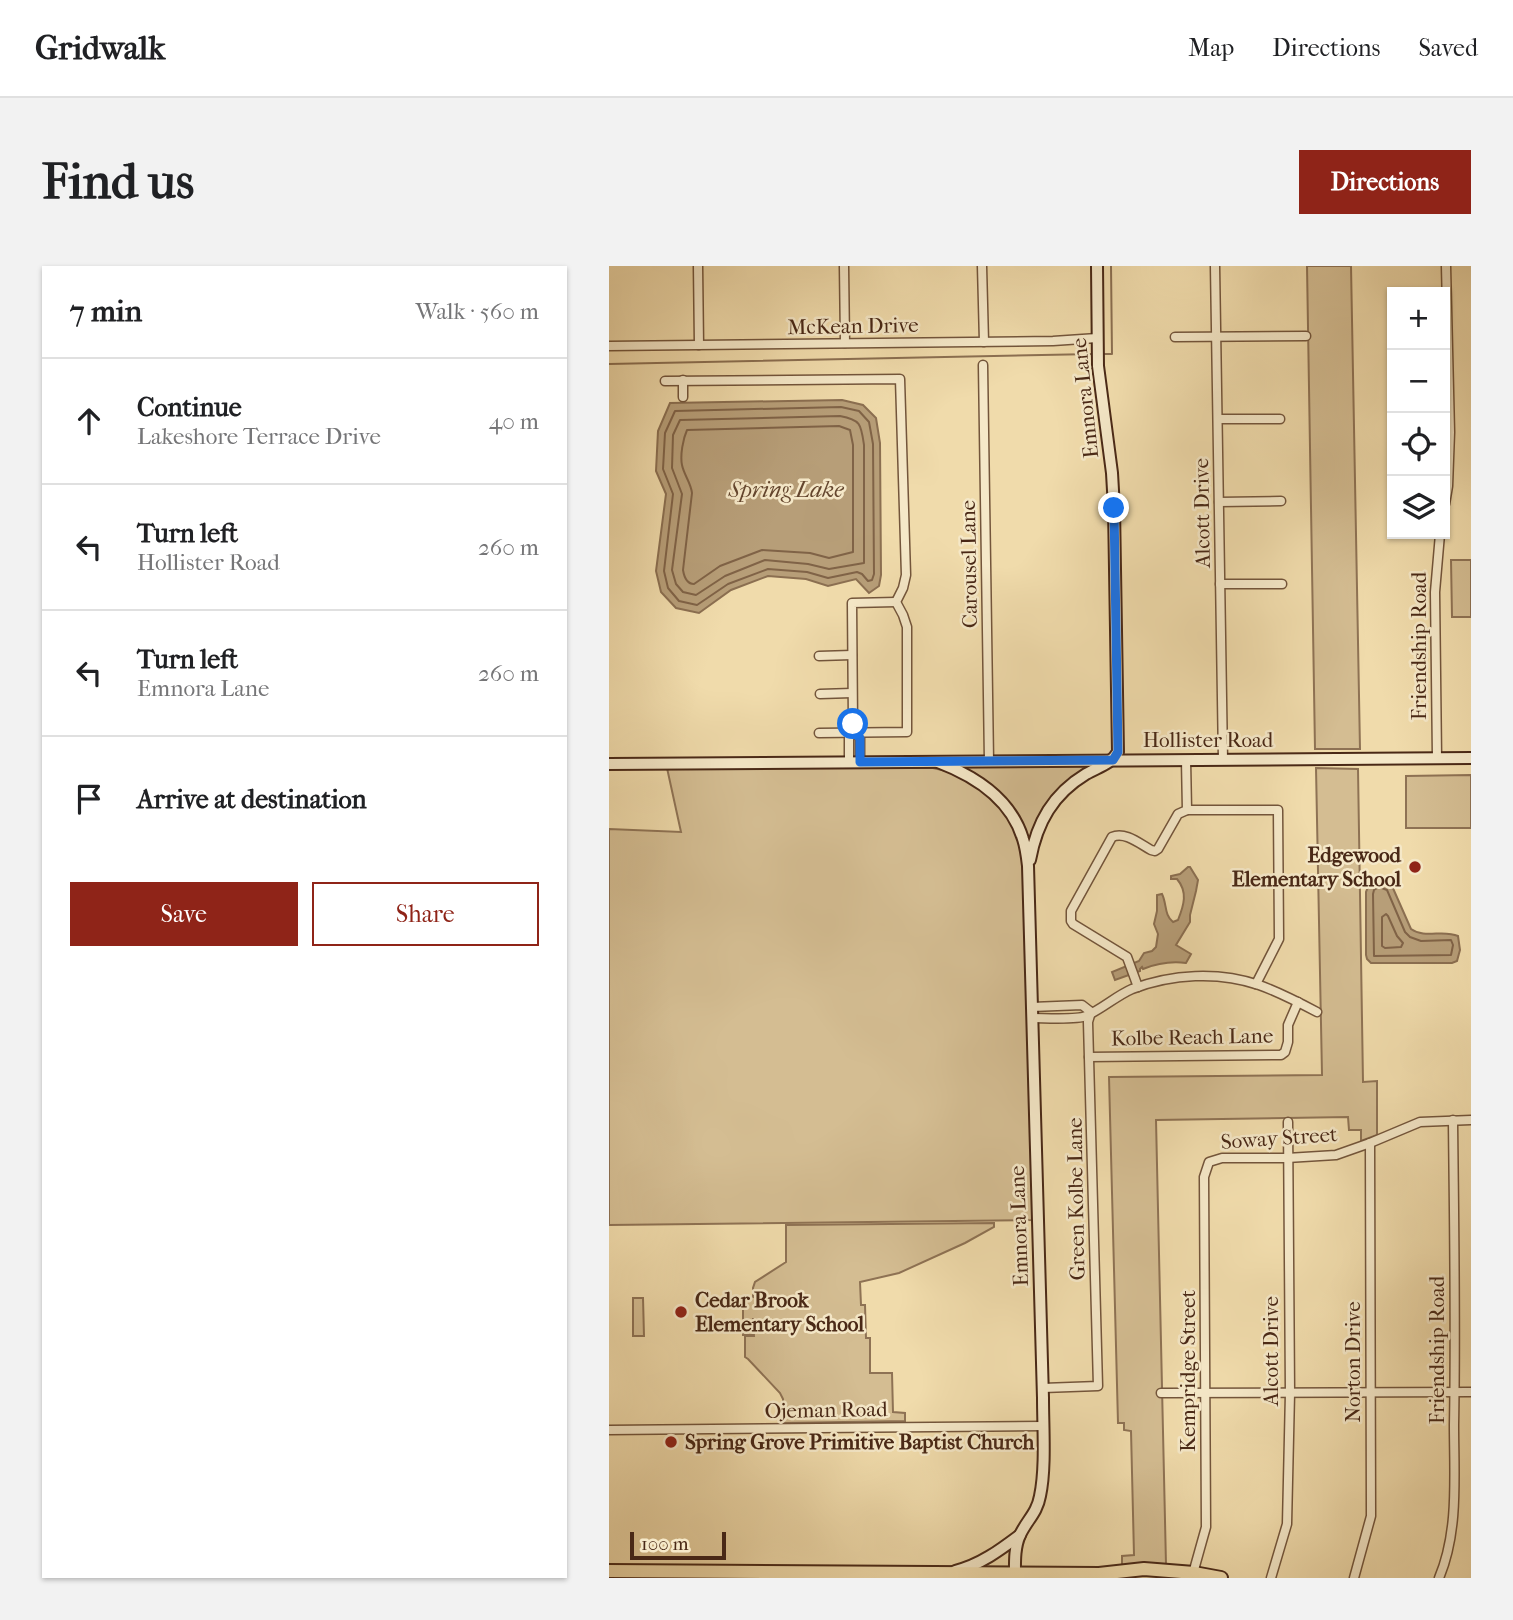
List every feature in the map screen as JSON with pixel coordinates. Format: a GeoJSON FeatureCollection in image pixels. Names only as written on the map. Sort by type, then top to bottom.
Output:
{"type":"FeatureCollection","features":[{"type":"Feature","properties":{"kind":"main road"},"geometry":{"type":"LineString","coordinates":[[609,1571],[658,1575],[905,1576],[943,1573],[1100,1576],[1144,1569],[1221,1578]]}},
{"type":"Feature","properties":{"kind":"street"},"geometry":{"type":"LineString","coordinates":[[698,266],[699,345]]}},
{"type":"Feature","properties":{"kind":"street"},"geometry":{"type":"LineString","coordinates":[[843,266],[845,343]]}},
{"type":"Feature","properties":{"kind":"street"},"geometry":{"type":"LineString","coordinates":[[982,266],[984,342]]}},
{"type":"Feature","properties":{"kind":"street","name":"Emnora Lane"},"geometry":{"type":"LineString","coordinates":[[1028,866],[1033,841],[1050,806],[1076,780],[1113,760],[1118,752],[1114,508],[1098,366],[1097,266]]}},
{"type":"Feature","properties":{"kind":"street","name":"Alcott Drive"},"geometry":{"type":"LineString","coordinates":[[1215,266],[1223,760]]}},
{"type":"Feature","properties":{"kind":"street"},"geometry":{"type":"LineString","coordinates":[[1446,266],[1450,432],[1448,476]]}},
{"type":"Feature","properties":{"kind":"street"},"geometry":{"type":"LineString","coordinates":[[1175,337],[1306,336]]}},
{"type":"Feature","properties":{"kind":"street","name":"McKean Drive"},"geometry":{"type":"LineString","coordinates":[[609,346],[1053,341],[1097,338]]}},
{"type":"Feature","properties":{"kind":"street","name":"Carousel Lane"},"geometry":{"type":"LineString","coordinates":[[983,365],[989,761]]}},
{"type":"Feature","properties":{"kind":"street"},"geometry":{"type":"LineString","coordinates":[[664,381],[900,379],[906,575],[896,601]]}},
{"type":"Feature","properties":{"kind":"street"},"geometry":{"type":"LineString","coordinates":[[683,380],[683,397]]}},
{"type":"Feature","properties":{"kind":"street"},"geometry":{"type":"LineString","coordinates":[[1219,419],[1280,419]]}},
{"type":"Feature","properties":{"kind":"street"},"geometry":{"type":"LineString","coordinates":[[1219,502],[1281,501]]}},
{"type":"Feature","properties":{"kind":"street","name":"Friendship Road"},"geometry":{"type":"LineString","coordinates":[[1437,758],[1435,593],[1440,539]]}},
{"type":"Feature","properties":{"kind":"street"},"geometry":{"type":"LineString","coordinates":[[1220,584],[1282,584]]}},
{"type":"Feature","properties":{"kind":"street"},"geometry":{"type":"LineString","coordinates":[[855,762],[849,738],[854,733],[852,603],[896,601]]}},
{"type":"Feature","properties":{"kind":"street"},"geometry":{"type":"LineString","coordinates":[[819,733],[907,732],[907,627],[896,601]]}},
{"type":"Feature","properties":{"kind":"street"},"geometry":{"type":"LineString","coordinates":[[819,656],[852,655]]}},
{"type":"Feature","properties":{"kind":"street"},"geometry":{"type":"LineString","coordinates":[[820,694],[852,694]]}},
{"type":"Feature","properties":{"kind":"street","name":"Hollister Road"},"geometry":{"type":"LineString","coordinates":[[609,764],[1113,760],[1187,764],[1223,760],[1471,758]]}},
{"type":"Feature","properties":{"kind":"street","name":"Emnora Lane"},"geometry":{"type":"LineString","coordinates":[[937,762],[976,779],[1005,805],[1023,839],[1028,866],[1043,1388],[1042,1483],[1035,1513],[1020,1535],[1015,1556],[1015,1576]]}},
{"type":"Feature","properties":{"kind":"street"},"geometry":{"type":"LineString","coordinates":[[1187,764],[1187,810]]}},
{"type":"Feature","properties":{"kind":"street"},"geometry":{"type":"LineString","coordinates":[[1137,983],[1127,957],[1071,921],[1071,911],[1112,836],[1123,835],[1155,851],[1178,814],[1187,810],[1277,810],[1279,939],[1256,984]]}},
{"type":"Feature","properties":{"kind":"street"},"geometry":{"type":"LineString","coordinates":[[1033,1013],[1082,1005],[1091,1012],[1137,983],[1193,976],[1256,984],[1317,1012]]}},
{"type":"Feature","properties":{"kind":"street","name":"Kolbe Reach Lane"},"geometry":{"type":"LineString","coordinates":[[1089,1057],[1281,1055],[1286,1052],[1289,1042],[1288,1024],[1298,1002]]}},
{"type":"Feature","properties":{"kind":"street","name":"Green Kolbe Lane"},"geometry":{"type":"LineString","coordinates":[[1043,1388],[1098,1386],[1088,1023],[1091,1012]]}},
{"type":"Feature","properties":{"kind":"street","name":"Friendship Road"},"geometry":{"type":"LineString","coordinates":[[1439,1578],[1453,1525],[1453,1120]]}},
{"type":"Feature","properties":{"kind":"street","name":"Soway Street"},"geometry":{"type":"LineString","coordinates":[[1209,1162],[1222,1157],[1287,1158],[1336,1154],[1420,1122],[1471,1120]]}},
{"type":"Feature","properties":{"kind":"street","name":"Alcott Drive"},"geometry":{"type":"LineString","coordinates":[[1271,1578],[1287,1524],[1290,1393],[1287,1158],[1289,1122]]}},
{"type":"Feature","properties":{"kind":"street","name":"Norton Drive"},"geometry":{"type":"LineString","coordinates":[[1354,1578],[1371,1516],[1370,1143]]}},
{"type":"Feature","properties":{"kind":"street","name":"Kempridge Street"},"geometry":{"type":"LineString","coordinates":[[1193,1575],[1206,1527],[1204,1177],[1209,1162]]}},
{"type":"Feature","properties":{"kind":"street"},"geometry":{"type":"LineString","coordinates":[[1161,1393],[1471,1392]]}},
{"type":"Feature","properties":{"kind":"street","name":"Ojeman Road"},"geometry":{"type":"LineString","coordinates":[[609,1430],[1043,1426]]}},
{"type":"Feature","properties":{"kind":"street"},"geometry":{"type":"LineString","coordinates":[[943,1573],[994,1554],[1020,1535]]}},
{"type":"Feature","properties":{"kind":"shaded area"},"geometry":{"type":"Polygon","coordinates":[[[1307,266],[1351,266],[1360,749],[1315,749],[1307,266]]]}},
{"type":"Feature","properties":{"kind":"shaded area"},"geometry":{"type":"Polygon","coordinates":[[[1451,560],[1471,560],[1471,617],[1452,617],[1451,560]]]}},
{"type":"Feature","properties":{"kind":"shaded area"},"geometry":{"type":"Polygon","coordinates":[[[966,765],[1092,765],[1031,838],[1027,838],[1016,818],[963,769],[966,765]]]}},
{"type":"Feature","properties":{"kind":"shaded area"},"geometry":{"type":"Polygon","coordinates":[[[667,768],[933,768],[952,773],[978,787],[1006,815],[1018,838],[1023,856],[1033,1220],[609,1225],[609,829],[681,832],[667,768]]]}},
{"type":"Feature","properties":{"kind":"shaded area"},"geometry":{"type":"Polygon","coordinates":[[[1316,768],[1358,769],[1363,1082],[1377,1081],[1377,1135],[1361,1141],[1361,1130],[1349,1130],[1348,1117],[1156,1120],[1166,1565],[1122,1567],[1122,1556],[1134,1555],[1131,1431],[1124,1430],[1124,1423],[1118,1423],[1109,1077],[1322,1075],[1316,768]]]}},
{"type":"Feature","properties":{"kind":"shaded area"},"geometry":{"type":"Polygon","coordinates":[[[1471,775],[1471,828],[1406,828],[1406,776],[1471,775]]]}},
{"type":"Feature","properties":{"kind":"shaded area"},"geometry":{"type":"Polygon","coordinates":[[[994,1223],[994,1227],[965,1243],[899,1273],[860,1282],[861,1305],[865,1305],[866,1338],[870,1338],[870,1373],[892,1373],[893,1412],[905,1413],[905,1421],[783,1423],[783,1399],[780,1393],[745,1357],[745,1336],[754,1336],[753,1318],[752,1335],[743,1335],[743,1297],[753,1297],[755,1282],[786,1262],[786,1225],[994,1223]]]}},
{"type":"Feature","properties":{"kind":"shaded area"},"geometry":{"type":"Polygon","coordinates":[[[633,1298],[643,1298],[644,1336],[633,1336],[633,1298]]]}},
{"type":"Feature","properties":{"kind":"water","name":"Spring Lake"},"geometry":{"type":"Polygon","coordinates":[[[842,400],[863,405],[876,418],[880,443],[879,586],[869,593],[856,579],[828,586],[806,579],[768,576],[731,590],[699,613],[676,608],[661,592],[656,571],[666,494],[656,471],[658,431],[670,403],[842,400]]]}},
{"type":"Feature","properties":{"kind":"water"},"geometry":{"type":"Polygon","coordinates":[[[1188,867],[1198,880],[1190,922],[1176,945],[1191,954],[1186,963],[1142,967],[1140,971],[1115,980],[1112,972],[1139,961],[1144,953],[1156,947],[1158,934],[1154,924],[1157,895],[1162,894],[1170,919],[1173,922],[1178,920],[1184,894],[1177,879],[1171,879],[1171,876],[1180,874],[1188,867]]]}},
{"type":"Feature","properties":{"kind":"water"},"geometry":{"type":"Polygon","coordinates":[[[1378,880],[1384,880],[1392,886],[1411,929],[1422,933],[1458,936],[1460,950],[1457,961],[1371,963],[1367,959],[1366,892],[1368,887],[1378,880]]]}},
{"type":"Feature","properties":{"kind":"waterway"},"geometry":{"type":"LineString","coordinates":[[1103,354],[1112,354],[1111,266]]}},
{"type":"Feature","properties":{"kind":"waterway"},"geometry":{"type":"LineString","coordinates":[[609,364],[1094,354]]}},
{"type":"Feature","properties":{"kind":"place","name":"Edgewood Elementary School"},"geometry":{"type":"Point","coordinates":[1415,867]}},
{"type":"Feature","properties":{"kind":"place","name":"Cedar Brook Elementary School"},"geometry":{"type":"Point","coordinates":[681,1312]}},
{"type":"Feature","properties":{"kind":"place","name":"Spring Grove Primitive Baptist Church"},"geometry":{"type":"Point","coordinates":[671,1442]}},
{"type":"Feature","properties":{"kind":"route"},"geometry":{"type":"LineString","coordinates":[[853,724],[854,733],[860,738],[860,762],[1113,760],[1118,752],[1114,508]]}}]}
